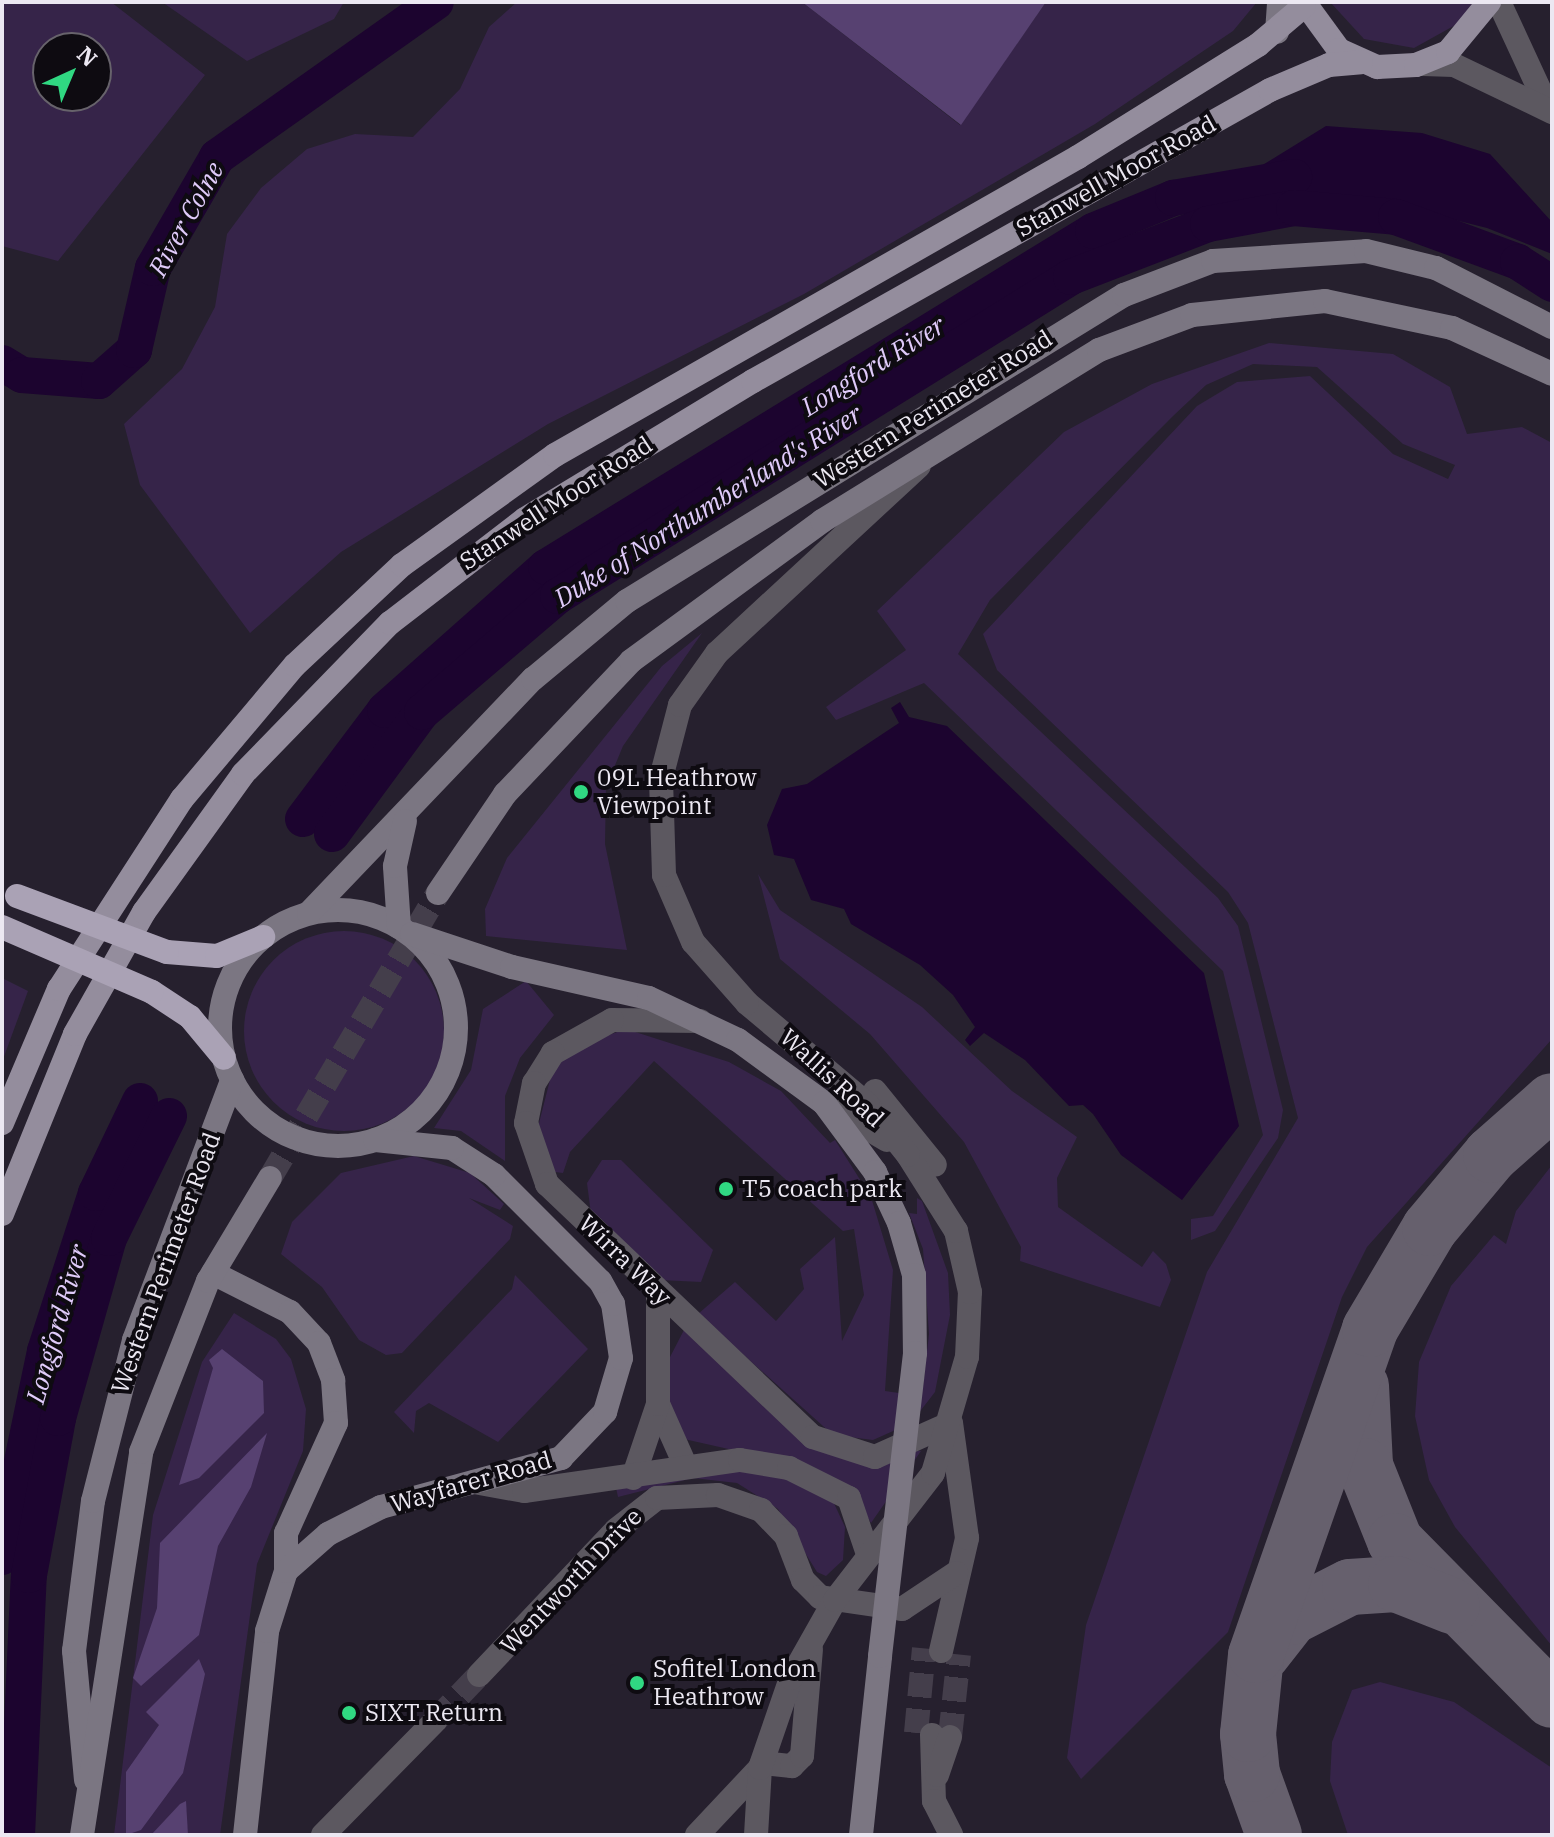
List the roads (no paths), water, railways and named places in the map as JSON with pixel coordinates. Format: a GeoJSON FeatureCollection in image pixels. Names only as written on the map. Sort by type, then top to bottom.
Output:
{"type":"FeatureCollection","features":[{"type":"Feature","properties":{"kind":"highway"},"geometry":{"type":"LineString","coordinates":[[10,894],[167,952],[217,956],[263,937]]}},
{"type":"Feature","properties":{"kind":"highway"},"geometry":{"type":"LineString","coordinates":[[2,927],[152,992],[190,1017],[228,1069]]}},
{"type":"Feature","properties":{"kind":"main road"},"geometry":{"type":"LineString","coordinates":[[1423,64],[1466,39],[1489,2]]}},
{"type":"Feature","properties":{"kind":"main road","name":"Stanwell Moor Road"},"geometry":{"type":"LineString","coordinates":[[2,1123],[59,989],[173,812],[295,665],[402,565],[555,455],[1078,157],[1277,32],[1304,4]]}},
{"type":"Feature","properties":{"kind":"main road"},"geometry":{"type":"LineString","coordinates":[[1304,4],[1324,37],[1361,62]]}},
{"type":"Feature","properties":{"kind":"main road","name":"Stanwell Moor Road"},"geometry":{"type":"LineString","coordinates":[[2,1214],[75,1034],[144,912],[243,774],[390,623],[525,519],[676,426],[1270,90],[1329,65],[1361,62],[1423,64]]}},
{"type":"Feature","properties":{"kind":"street"},"geometry":{"type":"LineString","coordinates":[[1277,32],[1279,2]]}},
{"type":"Feature","properties":{"kind":"street"},"geometry":{"type":"LineString","coordinates":[[1499,2],[1550,110]]}},
{"type":"Feature","properties":{"kind":"street"},"geometry":{"type":"LineString","coordinates":[[1423,64],[1454,65],[1550,110]]}},
{"type":"Feature","properties":{"kind":"street","name":"Western Perimeter Road"},"geometry":{"type":"LineString","coordinates":[[309,913],[323,892],[406,819],[521,690],[627,601],[1124,295],[1213,261],[1366,251],[1436,268],[1552,327]]}},
{"type":"Feature","properties":{"kind":"street","name":"Western Perimeter Road"},"geometry":{"type":"LineString","coordinates":[[438,893],[505,794],[631,661],[728,584],[941,444],[1110,345],[1192,315],[1278,302],[1399,313],[1492,343],[1552,374]]}},
{"type":"Feature","properties":{"kind":"street","name":"Wallis Road"},"geometry":{"type":"LineString","coordinates":[[756,1835],[761,1766],[813,1636],[868,1554],[933,1473],[951,1423],[967,1357],[970,1292],[947,1213],[908,1155],[868,1105],[747,1003],[693,942],[664,875],[659,840],[661,778],[680,705],[769,598],[941,444]]}},
{"type":"Feature","properties":{"kind":"street","name":"Western Perimeter Road"},"geometry":{"type":"LineString","coordinates":[[403,929],[395,866],[406,819]]}},
{"type":"Feature","properties":{"kind":"street"},"geometry":{"type":"LineString","coordinates":[[403,929],[449,986],[454,1052],[427,1107],[375,1140],[333,1146],[292,1137],[257,1114],[228,1069],[220,1031],[231,979],[263,937],[309,913],[371,914],[403,929],[512,967],[623,989],[701,1021],[773,1062],[824,1103],[908,1155]]}},
{"type":"Feature","properties":{"kind":"street"},"geometry":{"type":"LineString","coordinates":[[693,942],[878,1093],[936,1168],[947,1213]]}},
{"type":"Feature","properties":{"kind":"street","name":"Wirra Way"},"geometry":{"type":"LineString","coordinates":[[701,1021],[612,1020],[583,1030],[553,1053],[527,1102],[529,1145],[547,1184],[792,1421],[834,1449],[875,1457],[951,1423]]}},
{"type":"Feature","properties":{"kind":"street","name":"Western Perimeter Road"},"geometry":{"type":"LineString","coordinates":[[86,1780],[74,1651],[96,1487],[134,1340],[228,1069]]}},
{"type":"Feature","properties":{"kind":"street"},"geometry":{"type":"LineString","coordinates":[[824,1103],[875,1172],[899,1223],[914,1275],[915,1353],[861,1835]]}},
{"type":"Feature","properties":{"kind":"street","name":"Wayfarer Road"},"geometry":{"type":"LineString","coordinates":[[286,1571],[355,1518],[432,1489],[541,1467],[593,1431],[621,1358],[613,1304],[587,1263],[470,1157],[432,1144],[375,1140]]}},
{"type":"Feature","properties":{"kind":"street","name":"Western Perimeter Road"},"geometry":{"type":"LineString","coordinates":[[82,1835],[86,1780],[141,1452],[213,1273],[270,1178]]}},
{"type":"Feature","properties":{"kind":"street"},"geometry":{"type":"LineString","coordinates":[[213,1273],[297,1318],[319,1343],[333,1380],[336,1423],[286,1533],[286,1571],[267,1631],[245,1835]]}},
{"type":"Feature","properties":{"kind":"street"},"geometry":{"type":"LineString","coordinates":[[633,1478],[658,1404],[658,1293]]}},
{"type":"Feature","properties":{"kind":"street"},"geometry":{"type":"LineString","coordinates":[[660,1359],[688,1321]]}},
{"type":"Feature","properties":{"kind":"street"},"geometry":{"type":"LineString","coordinates":[[658,1404],[686,1467]]}},
{"type":"Feature","properties":{"kind":"street"},"geometry":{"type":"LineString","coordinates":[[945,1614],[941,1651],[945,1614],[967,1538],[951,1423]]}},
{"type":"Feature","properties":{"kind":"street"},"geometry":{"type":"LineString","coordinates":[[474,1482],[524,1491],[633,1478],[740,1460],[824,1480],[857,1509],[868,1554]]}},
{"type":"Feature","properties":{"kind":"street","name":"Wentworth Drive"},"geometry":{"type":"LineString","coordinates":[[479,1675],[642,1506],[699,1493],[739,1498],[761,1510],[786,1536],[789,1552],[811,1590],[835,1600]]}},
{"type":"Feature","properties":{"kind":"street"},"geometry":{"type":"LineString","coordinates":[[835,1600],[902,1609],[956,1573]]}},
{"type":"Feature","properties":{"kind":"street"},"geometry":{"type":"LineString","coordinates":[[697,1835],[761,1766],[792,1766],[802,1756],[813,1636]]}},
{"type":"Feature","properties":{"kind":"street"},"geometry":{"type":"LineString","coordinates":[[323,1835],[435,1721]]}},
{"type":"Feature","properties":{"kind":"street"},"geometry":{"type":"LineString","coordinates":[[932,1735],[934,1801],[951,1835]]}},
{"type":"Feature","properties":{"kind":"waterway","name":"River Colne"},"geometry":{"type":"LineString","coordinates":[[2,363],[22,375],[99,381],[134,350],[153,268],[217,157],[436,2]]}},
{"type":"Feature","properties":{"kind":"waterway","name":"Longford River"},"geometry":{"type":"LineString","coordinates":[[303,819],[385,710],[546,567],[1093,231],[1173,198],[1294,177]]}},
{"type":"Feature","properties":{"kind":"waterway","name":"Duke of Northumberland's River"},"geometry":{"type":"LineString","coordinates":[[332,834],[422,712],[558,596],[1071,277],[1208,224],[1294,208],[1396,217],[1518,262],[1552,284]]}},
{"type":"Feature","properties":{"kind":"waterway","name":"Longford River"},"geometry":{"type":"LineString","coordinates":[[2,1557],[45,1351],[96,1193],[140,1101]]}},
{"type":"Feature","properties":{"kind":"waterway","name":"Duke of Northumberland's River"},"geometry":{"type":"LineString","coordinates":[[17,1835],[29,1575],[58,1418],[109,1238],[169,1116]]}},
{"type":"Feature","properties":{"kind":"tunnel"},"geometry":{"type":"LineString","coordinates":[[270,1178],[438,893]]}},
{"type":"Feature","properties":{"kind":"tunnel"},"geometry":{"type":"LineString","coordinates":[[916,1733],[924,1648]]}},
{"type":"Feature","properties":{"kind":"tunnel"},"geometry":{"type":"LineString","coordinates":[[950,1737],[959,1654]]}},
{"type":"Feature","properties":{"kind":"tunnel"},"geometry":{"type":"LineString","coordinates":[[435,1721],[479,1675]]}},
{"type":"Feature","properties":{"kind":"place","name":"09L Heathrow Viewpoint"},"geometry":{"type":"Point","coordinates":[581,792]}},
{"type":"Feature","properties":{"kind":"place","name":"T5 coach park"},"geometry":{"type":"Point","coordinates":[726,1189]}},
{"type":"Feature","properties":{"kind":"place","name":"Sofitel London Heathrow"},"geometry":{"type":"Point","coordinates":[637,1683]}},
{"type":"Feature","properties":{"kind":"place","name":"SIXT Return"},"geometry":{"type":"Point","coordinates":[349,1713]}}]}
